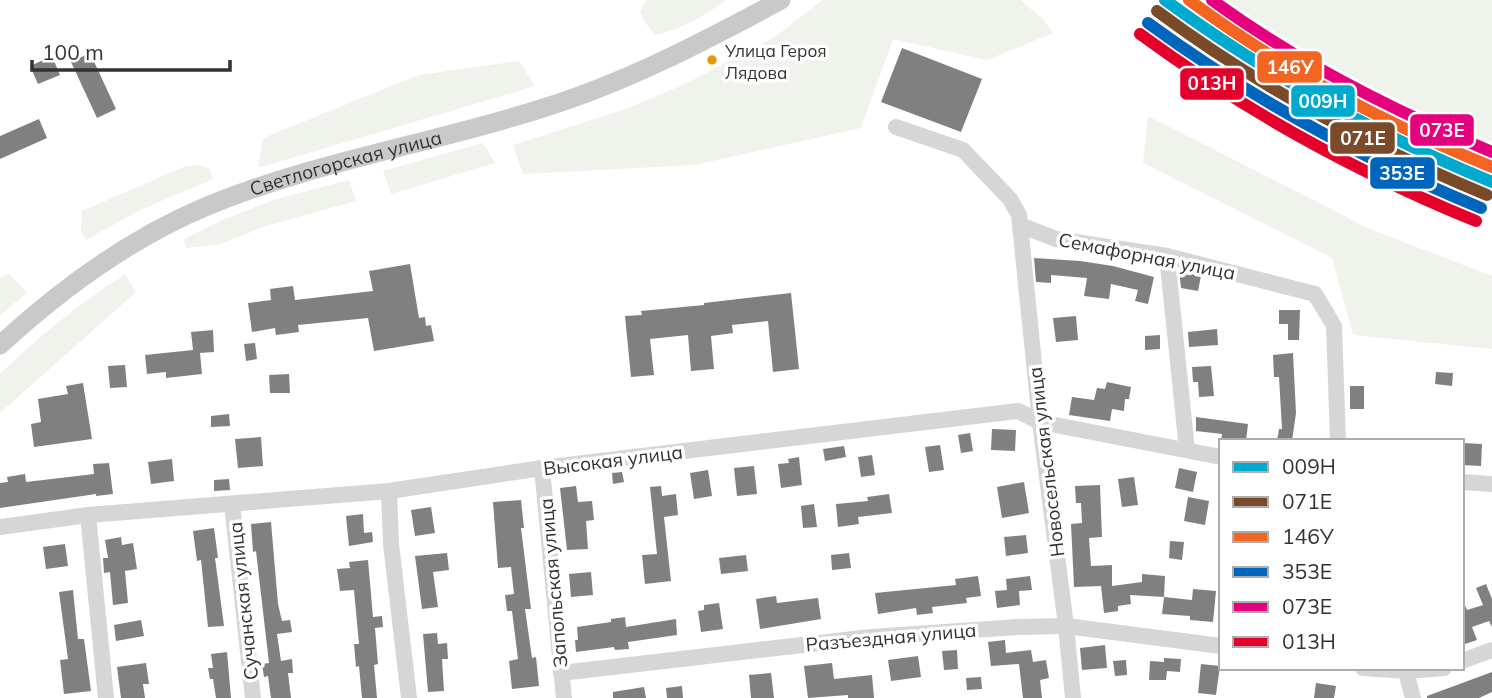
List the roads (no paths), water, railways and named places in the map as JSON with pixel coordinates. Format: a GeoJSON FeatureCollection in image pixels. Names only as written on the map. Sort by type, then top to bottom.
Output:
{"type":"FeatureCollection","features":[{"type":"Feature","properties":{"kind":"main road","name":"Светлогорская улица"},"geometry":{"type":"LineString","coordinates":[[717,34],[765,0]]}},
{"type":"Feature","properties":{"kind":"main road","name":"Светлогорская улица"},"geometry":{"type":"LineString","coordinates":[[0,345],[83,276],[162,228],[203,207],[305,173],[560,103],[624,79],[781,0]]}},
{"type":"Feature","properties":{"kind":"street"},"geometry":{"type":"LineString","coordinates":[[896,127],[963,150],[1010,198],[1020,215],[1020,225]]}},
{"type":"Feature","properties":{"kind":"street","name":"Семафорная улица"},"geometry":{"type":"LineString","coordinates":[[1020,225],[1056,239],[1167,256],[1315,294],[1334,326],[1338,439]]}},
{"type":"Feature","properties":{"kind":"street","name":"Новосельская улица"},"geometry":{"type":"LineString","coordinates":[[1020,225],[1073,698]]}},
{"type":"Feature","properties":{"kind":"street"},"geometry":{"type":"LineString","coordinates":[[1167,256],[1187,450]]}},
{"type":"Feature","properties":{"kind":"street","name":"Высокая улица"},"geometry":{"type":"LineString","coordinates":[[0,527],[88,515],[389,491],[542,468],[1018,411],[1040,422],[1219,457]]}},
{"type":"Feature","properties":{"kind":"street","name":"Запольская улица"},"geometry":{"type":"LineString","coordinates":[[542,468],[564,698]]}},
{"type":"Feature","properties":{"kind":"street"},"geometry":{"type":"LineString","coordinates":[[1464,482],[1492,484]]}},
{"type":"Feature","properties":{"kind":"street"},"geometry":{"type":"LineString","coordinates":[[389,491],[391,544],[409,698]]}},
{"type":"Feature","properties":{"kind":"street","name":"Сучанская улица"},"geometry":{"type":"LineString","coordinates":[[232,504],[253,698]]}},
{"type":"Feature","properties":{"kind":"street"},"geometry":{"type":"LineString","coordinates":[[88,515],[106,698]]}},
{"type":"Feature","properties":{"kind":"street","name":"Разъездная улица"},"geometry":{"type":"LineString","coordinates":[[561,673],[871,637],[1066,626],[1219,646]]}},
{"type":"Feature","properties":{"kind":"street"},"geometry":{"type":"LineString","coordinates":[[1464,660],[1492,650]]}},
{"type":"Feature","properties":{"kind":"street"},"geometry":{"type":"LineString","coordinates":[[1406,670],[1413,698]]}},
{"type":"Feature","properties":{"kind":"place","name":"Улица Героя Лядова"},"geometry":{"type":"Point","coordinates":[712,60]}}]}
